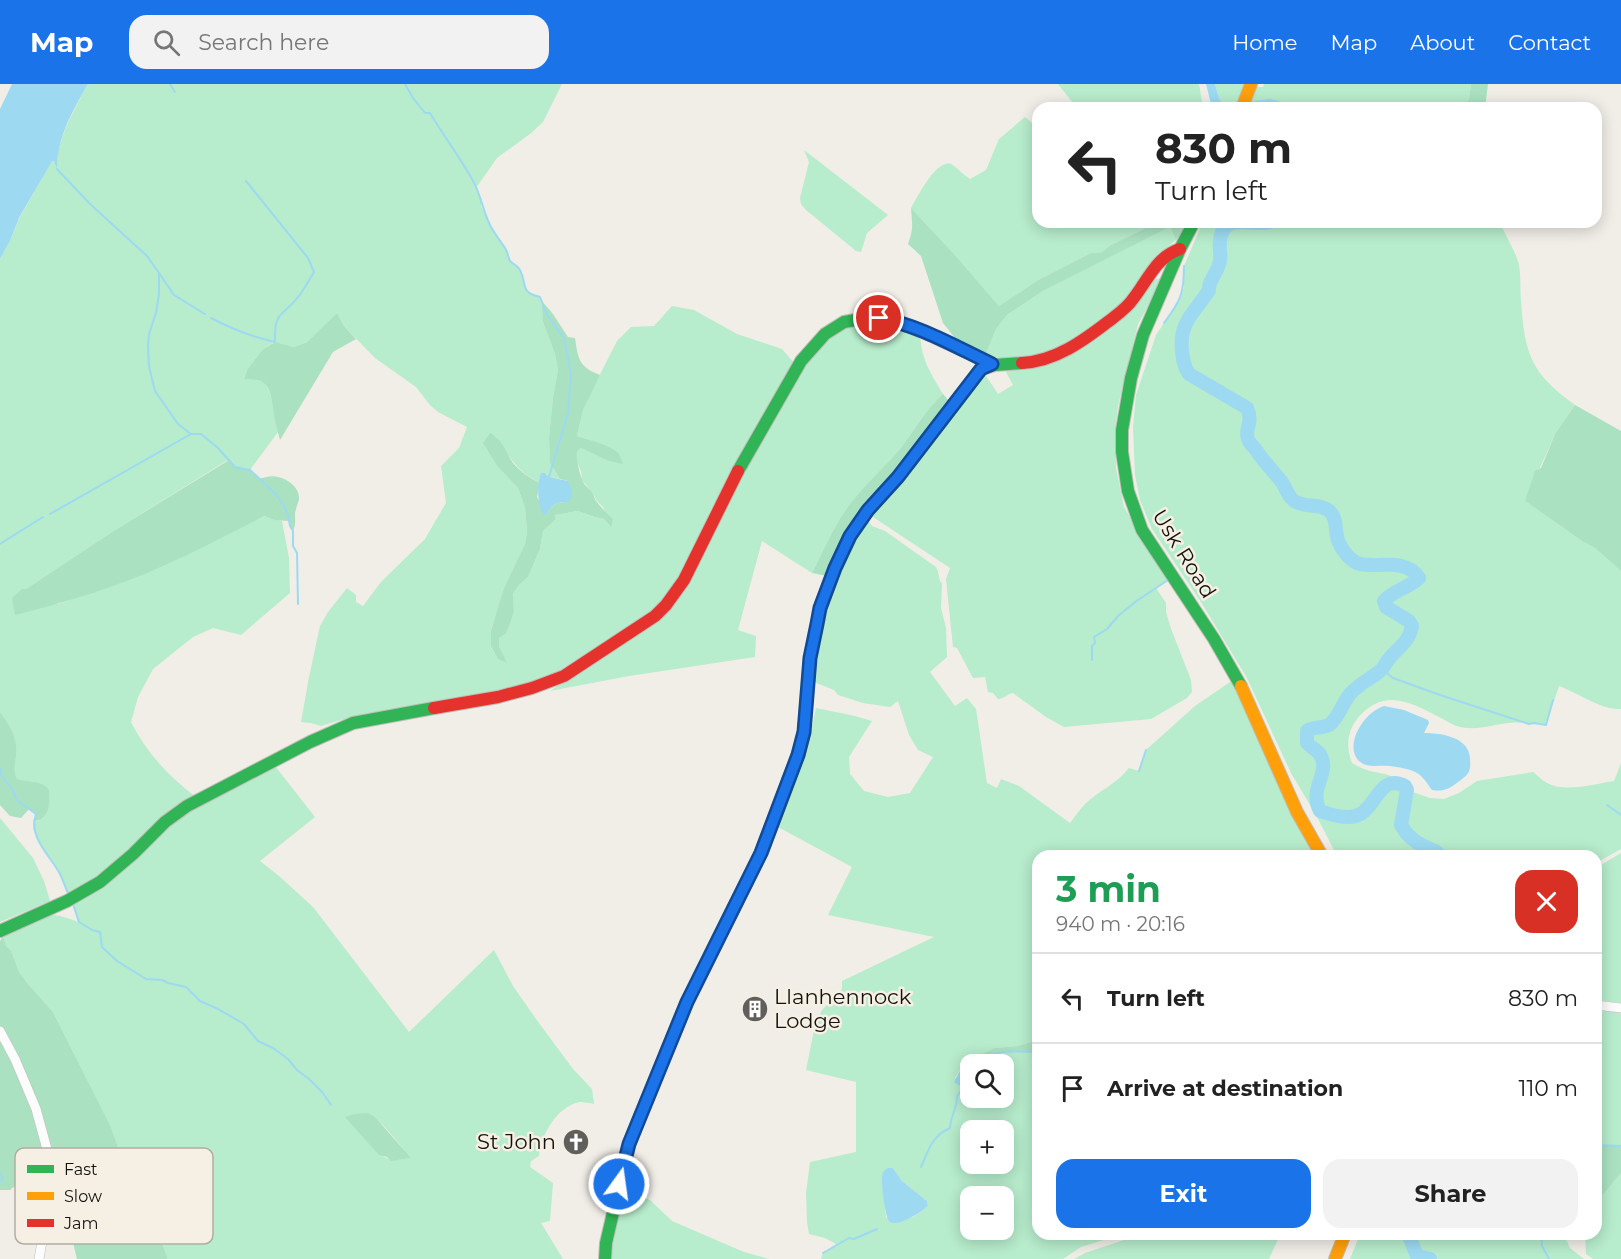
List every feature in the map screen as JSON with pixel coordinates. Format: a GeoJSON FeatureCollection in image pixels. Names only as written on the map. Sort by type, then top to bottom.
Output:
{"type":"FeatureCollection","features":[{"type":"Feature","properties":{"kind":"street"},"geometry":{"type":"LineString","coordinates":[[1245,102],[1251,84]]}},
{"type":"Feature","properties":{"kind":"street","name":"Usk Road"},"geometry":{"type":"LineString","coordinates":[[1191,228],[1143,335],[1131,378],[1122,430],[1122,452],[1128,491],[1142,530],[1214,639],[1246,694],[1293,803],[1319,850]]}},
{"type":"Feature","properties":{"kind":"street"},"geometry":{"type":"LineString","coordinates":[[605,1259],[606,1243],[629,1144],[687,1002],[761,853],[798,755],[804,732],[810,658],[820,608],[850,536],[868,510],[898,477],[981,369],[992,364],[1039,361],[1064,351],[1090,336],[1130,303],[1163,258],[1172,250],[1180,249]]}},
{"type":"Feature","properties":{"kind":"street"},"geometry":{"type":"LineString","coordinates":[[0,931],[72,898],[113,872],[165,822],[187,806],[299,748],[353,723],[498,697],[541,685],[564,676],[655,616],[668,604],[686,578],[724,497],[792,376],[812,348],[834,327],[847,320],[861,318],[896,321],[914,327],[992,364]]}},
{"type":"Feature","properties":{"kind":"street"},"geometry":{"type":"LineString","coordinates":[[1602,1006],[1621,1008]]}},
{"type":"Feature","properties":{"kind":"street"},"geometry":{"type":"LineString","coordinates":[[0,1031],[15,1059],[36,1109],[47,1148]]}},
{"type":"Feature","properties":{"kind":"street"},"geometry":{"type":"LineString","coordinates":[[1335,1259],[1343,1240]]}},
{"type":"Feature","properties":{"kind":"street"},"geometry":{"type":"LineString","coordinates":[[39,1259],[42,1244]]}},
{"type":"Feature","properties":{"kind":"green space"},"geometry":{"type":"Polygon","coordinates":[[[88,84],[562,84],[543,122],[497,158],[476,188],[491,227],[507,250],[510,260],[520,270],[527,291],[540,297],[543,305],[543,322],[555,354],[558,370],[549,438],[550,463],[560,479],[549,477],[545,473],[539,478],[540,483],[525,474],[514,463],[496,436],[485,446],[497,466],[518,488],[525,508],[527,531],[525,544],[504,588],[492,626],[491,648],[498,659],[506,662],[499,646],[499,638],[511,621],[514,611],[513,594],[528,577],[540,549],[543,531],[555,520],[555,515],[578,511],[604,519],[610,526],[613,519],[606,514],[582,480],[576,460],[577,452],[581,448],[606,460],[611,449],[577,436],[588,398],[617,341],[631,327],[654,326],[672,306],[694,310],[737,334],[782,349],[795,364],[709,513],[710,517],[699,544],[665,603],[563,671],[527,686],[354,716],[321,726],[301,722],[320,626],[347,588],[356,595],[356,602],[363,606],[381,582],[425,539],[446,503],[441,466],[459,448],[467,427],[438,412],[416,387],[375,358],[344,326],[337,313],[307,342],[294,347],[274,342],[262,350],[247,370],[244,378],[258,380],[266,386],[271,398],[278,432],[250,470],[235,467],[229,460],[226,461],[26,589],[22,589],[58,604],[121,583],[266,516],[282,521],[289,558],[290,593],[241,635],[213,628],[193,637],[153,669],[138,697],[131,722],[137,733],[159,763],[196,797],[111,869],[68,894],[61,875],[33,829],[33,822],[39,821],[35,782],[17,780],[14,770],[16,750],[14,738],[0,712],[0,259],[52,160],[57,166],[60,144],[72,114],[88,84]]]}},
{"type":"Feature","properties":{"kind":"green space"},"geometry":{"type":"Polygon","coordinates":[[[1058,84],[1199,84],[1202,102],[1072,102],[1058,84]]]}},
{"type":"Feature","properties":{"kind":"green space"},"geometry":{"type":"Polygon","coordinates":[[[1215,84],[1245,84],[1237,102],[1221,102],[1215,84]]]}},
{"type":"Feature","properties":{"kind":"green space"},"geometry":{"type":"Polygon","coordinates":[[[1264,84],[1471,84],[1467,102],[1251,102],[1257,87],[1263,87],[1264,84]]]}},
{"type":"Feature","properties":{"kind":"green space"},"geometry":{"type":"Polygon","coordinates":[[[1471,84],[1488,84],[1486,102],[1467,102],[1471,84]]]}},
{"type":"Feature","properties":{"kind":"green space"},"geometry":{"type":"Polygon","coordinates":[[[1025,117],[1032,123],[1032,228],[1146,228],[1109,246],[1102,252],[1091,253],[1038,280],[999,306],[911,208],[939,167],[951,164],[970,179],[986,170],[999,139],[1025,117]]]}},
{"type":"Feature","properties":{"kind":"green space"},"geometry":{"type":"Polygon","coordinates":[[[804,150],[888,215],[867,233],[861,252],[856,251],[801,204],[800,198],[809,162],[804,150]]]}},
{"type":"Feature","properties":{"kind":"green space"},"geometry":{"type":"Polygon","coordinates":[[[911,208],[999,306],[1038,280],[1091,253],[1102,252],[1109,246],[1146,228],[1168,228],[1043,291],[1007,315],[996,329],[985,356],[959,343],[943,323],[921,256],[908,244],[912,222],[911,208]]]}},
{"type":"Feature","properties":{"kind":"green space"},"geometry":{"type":"Polygon","coordinates":[[[1168,228],[1170,228],[1176,240],[1158,257],[1128,298],[1097,325],[1079,337],[1055,351],[1034,357],[985,356],[996,329],[1007,315],[1043,291],[1168,228]]]}},
{"type":"Feature","properties":{"kind":"green space"},"geometry":{"type":"Polygon","coordinates":[[[1170,228],[1185,228],[1176,240],[1170,228]]]}},
{"type":"Feature","properties":{"kind":"green space"},"geometry":{"type":"Polygon","coordinates":[[[1200,228],[1503,228],[1519,265],[1523,320],[1528,349],[1533,361],[1549,383],[1575,405],[1555,434],[1525,501],[1595,548],[1621,571],[1621,709],[1605,707],[1559,686],[1546,725],[1514,723],[1468,728],[1455,725],[1409,703],[1388,700],[1367,709],[1357,719],[1349,735],[1349,752],[1352,763],[1358,766],[1396,778],[1407,790],[1430,798],[1444,799],[1459,793],[1477,781],[1533,772],[1547,783],[1564,787],[1581,787],[1614,781],[1621,763],[1621,849],[1602,860],[1602,850],[1334,850],[1291,773],[1247,678],[1201,602],[1152,529],[1140,500],[1135,475],[1133,427],[1136,395],[1156,335],[1181,298],[1184,287],[1184,266],[1200,228]]]}},
{"type":"Feature","properties":{"kind":"green space"},"geometry":{"type":"Polygon","coordinates":[[[1164,277],[1138,324],[1118,406],[1115,431],[1116,468],[1124,507],[1168,580],[1156,588],[1166,603],[1170,626],[1191,680],[1192,692],[1187,698],[1151,719],[1064,727],[1013,693],[998,699],[993,693],[988,692],[985,677],[973,678],[957,648],[953,647],[946,579],[950,568],[871,514],[892,493],[951,413],[984,373],[998,394],[1013,385],[1005,370],[1048,362],[1145,291],[1154,280],[1164,277]]]}},
{"type":"Feature","properties":{"kind":"green space"},"geometry":{"type":"Polygon","coordinates":[[[542,301],[568,337],[575,338],[579,357],[584,365],[600,375],[583,410],[577,436],[616,451],[623,464],[606,460],[581,448],[577,452],[583,482],[593,493],[596,501],[613,519],[611,527],[604,519],[578,511],[555,515],[555,520],[543,531],[540,549],[528,577],[513,594],[514,611],[511,621],[506,633],[499,638],[499,646],[507,663],[498,659],[491,647],[491,631],[504,588],[525,544],[527,531],[525,508],[518,488],[497,466],[483,443],[490,433],[501,442],[510,459],[522,472],[540,483],[537,497],[547,514],[555,504],[568,502],[568,481],[560,479],[550,463],[549,438],[558,370],[555,354],[543,322],[542,301]]]}},
{"type":"Feature","properties":{"kind":"green space"},"geometry":{"type":"Polygon","coordinates":[[[337,313],[344,326],[356,339],[333,352],[280,440],[269,389],[258,380],[244,379],[247,370],[262,350],[275,342],[294,347],[307,342],[337,313]]]}},
{"type":"Feature","properties":{"kind":"green space"},"geometry":{"type":"Polygon","coordinates":[[[861,323],[892,324],[920,335],[925,359],[943,394],[925,414],[900,449],[844,512],[812,573],[762,541],[738,630],[756,636],[755,657],[629,676],[550,691],[647,627],[671,608],[686,589],[721,520],[725,506],[806,362],[835,331],[861,323]]]}},
{"type":"Feature","properties":{"kind":"green space"},"geometry":{"type":"Polygon","coordinates":[[[943,394],[950,402],[868,505],[827,576],[812,573],[844,512],[900,449],[925,414],[943,394]]]}},
{"type":"Feature","properties":{"kind":"green space"},"geometry":{"type":"Polygon","coordinates":[[[1575,405],[1621,431],[1621,571],[1595,548],[1525,501],[1535,471],[1541,468],[1555,434],[1575,405]]]}},
{"type":"Feature","properties":{"kind":"green space"},"geometry":{"type":"Polygon","coordinates":[[[229,460],[235,467],[250,470],[259,479],[276,476],[293,485],[298,491],[299,499],[293,531],[289,521],[275,520],[265,516],[147,573],[73,599],[15,615],[12,598],[22,589],[26,589],[112,532],[229,460]]]}},
{"type":"Feature","properties":{"kind":"green space"},"geometry":{"type":"Polygon","coordinates":[[[869,522],[936,567],[942,584],[941,608],[946,628],[947,657],[930,672],[955,706],[967,698],[976,709],[987,783],[997,788],[1001,779],[1019,786],[1070,823],[1085,804],[1119,779],[1129,768],[1139,771],[1146,750],[1195,706],[1233,680],[1290,809],[1311,850],[1032,850],[1032,1042],[994,1048],[982,1054],[960,1054],[960,1070],[955,1078],[960,1083],[960,1108],[1014,1108],[1014,1054],[997,1054],[1010,1051],[1032,1051],[1032,1240],[1104,1240],[1081,1247],[1063,1259],[821,1259],[823,1253],[836,1244],[825,1238],[809,1234],[806,1193],[810,1162],[856,1152],[856,1082],[806,1070],[815,1025],[822,1010],[842,989],[842,981],[934,937],[828,915],[852,867],[778,827],[810,736],[816,708],[872,721],[849,757],[850,774],[864,791],[888,797],[910,793],[933,757],[918,750],[909,735],[898,701],[890,707],[863,703],[838,695],[834,690],[814,682],[820,630],[835,579],[864,523],[869,522]],[[893,1168],[882,1180],[886,1217],[895,1223],[908,1219],[928,1205],[927,1201],[902,1181],[893,1168]]]}},
{"type":"Feature","properties":{"kind":"green space"},"geometry":{"type":"Polygon","coordinates":[[[0,712],[14,738],[17,779],[39,783],[49,790],[48,809],[38,821],[33,822],[36,814],[29,809],[21,818],[10,816],[0,805],[0,712]]]}},
{"type":"Feature","properties":{"kind":"green space"},"geometry":{"type":"Polygon","coordinates":[[[275,766],[315,817],[260,861],[313,907],[409,1032],[494,950],[513,986],[536,1019],[573,1069],[592,1089],[594,1104],[580,1102],[557,1115],[543,1139],[539,1156],[531,1161],[530,1167],[553,1183],[550,1221],[541,1223],[563,1259],[168,1259],[162,1244],[213,1244],[213,1148],[118,1148],[111,1127],[53,1012],[19,972],[3,936],[42,917],[54,915],[78,922],[72,902],[187,810],[275,766]],[[375,1117],[366,1139],[371,1145],[380,1154],[390,1159],[410,1158],[375,1117]]]}},
{"type":"Feature","properties":{"kind":"green space"},"geometry":{"type":"Polygon","coordinates":[[[0,818],[33,858],[50,901],[0,922],[0,818]]]}},
{"type":"Feature","properties":{"kind":"green space"},"geometry":{"type":"Polygon","coordinates":[[[1621,853],[1621,1003],[1602,1001],[1602,864],[1621,853]]]}},
{"type":"Feature","properties":{"kind":"green space"},"geometry":{"type":"Polygon","coordinates":[[[3,936],[19,972],[53,1012],[111,1127],[118,1148],[15,1148],[15,1186],[10,1190],[0,1190],[0,941],[3,936]]]}},
{"type":"Feature","properties":{"kind":"green space"},"geometry":{"type":"Polygon","coordinates":[[[1602,1009],[1621,1011],[1621,1146],[1602,1145],[1602,1009]]]}},
{"type":"Feature","properties":{"kind":"green space"},"geometry":{"type":"Polygon","coordinates":[[[1032,1042],[1031,1052],[1010,1051],[982,1054],[994,1048],[1032,1042]]]}},
{"type":"Feature","properties":{"kind":"green space"},"geometry":{"type":"Polygon","coordinates":[[[367,1113],[375,1117],[411,1158],[391,1161],[379,1155],[345,1117],[367,1113]]]}},
{"type":"Feature","properties":{"kind":"green space"},"geometry":{"type":"Polygon","coordinates":[[[1602,1145],[1621,1146],[1621,1173],[1602,1196],[1602,1145]]]}},
{"type":"Feature","properties":{"kind":"green space"},"geometry":{"type":"Polygon","coordinates":[[[1621,1173],[1621,1259],[1593,1259],[1586,1254],[1585,1240],[1602,1240],[1602,1196],[1621,1173]]]}},
{"type":"Feature","properties":{"kind":"green space"},"geometry":{"type":"Polygon","coordinates":[[[624,1189],[650,1200],[672,1221],[744,1252],[769,1259],[609,1259],[624,1189]]]}},
{"type":"Feature","properties":{"kind":"green space"},"geometry":{"type":"Polygon","coordinates":[[[1124,1240],[1278,1240],[1269,1259],[1074,1259],[1124,1240]]]}},
{"type":"Feature","properties":{"kind":"green space"},"geometry":{"type":"Polygon","coordinates":[[[1358,1240],[1566,1240],[1570,1248],[1584,1259],[1350,1259],[1358,1240]]]}},
{"type":"Feature","properties":{"kind":"green space"},"geometry":{"type":"Polygon","coordinates":[[[73,1244],[162,1244],[168,1259],[77,1259],[73,1244]]]}},
{"type":"Feature","properties":{"kind":"water"},"geometry":{"type":"Polygon","coordinates":[[[12,84],[88,84],[63,134],[57,169],[52,161],[19,218],[0,259],[0,109],[12,84]]]}},
{"type":"Feature","properties":{"kind":"water"},"geometry":{"type":"Polygon","coordinates":[[[1206,84],[1215,84],[1221,102],[1210,102],[1206,84]]]}},
{"type":"Feature","properties":{"kind":"water"},"geometry":{"type":"Polygon","coordinates":[[[541,473],[568,481],[572,492],[568,502],[555,504],[547,514],[543,514],[541,510],[538,494],[541,473]]]}},
{"type":"Feature","properties":{"kind":"water"},"geometry":{"type":"Polygon","coordinates":[[[1384,706],[1404,710],[1428,720],[1429,723],[1424,733],[1446,735],[1465,745],[1470,758],[1470,770],[1467,775],[1449,788],[1436,791],[1432,790],[1421,776],[1411,770],[1390,766],[1369,766],[1361,763],[1354,750],[1356,735],[1369,715],[1384,706]]]}},
{"type":"Feature","properties":{"kind":"water"},"geometry":{"type":"Polygon","coordinates":[[[960,1071],[960,1086],[954,1082],[960,1071]]]}},
{"type":"Feature","properties":{"kind":"water"},"geometry":{"type":"Polygon","coordinates":[[[888,1168],[893,1168],[902,1181],[927,1201],[928,1205],[897,1223],[890,1222],[886,1214],[882,1176],[888,1168]]]}},
{"type":"Feature","properties":{"kind":"waterway"},"geometry":{"type":"LineString","coordinates":[[170,84],[175,92]]}},
{"type":"Feature","properties":{"kind":"waterway"},"geometry":{"type":"LineString","coordinates":[[405,84],[425,113],[430,113],[462,162],[480,196],[487,219],[510,261],[520,270],[525,287],[529,293],[540,297],[547,315],[564,338],[571,374],[568,413],[549,477]]}},
{"type":"Feature","properties":{"kind":"waterway"},"geometry":{"type":"LineString","coordinates":[[57,169],[89,203],[147,256],[159,273],[159,294],[148,346],[149,366],[155,391],[178,424],[191,434],[201,434],[235,467],[250,470],[274,492],[283,504],[293,531],[293,546],[297,553],[298,604]]}},
{"type":"Feature","properties":{"kind":"waterway"},"geometry":{"type":"LineString","coordinates":[[211,318],[242,332],[275,342],[276,324],[280,315],[300,294],[314,272],[308,258],[246,181]]}},
{"type":"Feature","properties":{"kind":"waterway"},"geometry":{"type":"LineString","coordinates":[[1225,228],[1222,232],[1218,268],[1209,290],[1189,318],[1183,332],[1182,351],[1186,369],[1189,374],[1247,408],[1250,418],[1247,435],[1249,442],[1282,482],[1295,502],[1323,508],[1332,514],[1339,543],[1349,557],[1361,564],[1405,567],[1419,578],[1384,601],[1386,607],[1409,621],[1412,626],[1406,641],[1381,670],[1350,694],[1329,725],[1307,731],[1307,743],[1320,754],[1323,763],[1317,789],[1317,803],[1320,811],[1352,817],[1362,813],[1385,786],[1397,783],[1405,786],[1407,790],[1401,825],[1414,840],[1432,850]]}},
{"type":"Feature","properties":{"kind":"waterway"},"geometry":{"type":"LineString","coordinates":[[1164,323],[1180,296],[1184,266]]}},
{"type":"Feature","properties":{"kind":"waterway"},"geometry":{"type":"LineString","coordinates":[[159,273],[174,295],[205,314]]}},
{"type":"Feature","properties":{"kind":"waterway"},"geometry":{"type":"LineString","coordinates":[[50,514],[191,434]]}},
{"type":"Feature","properties":{"kind":"waterway"},"geometry":{"type":"LineString","coordinates":[[0,544],[43,517]]}},
{"type":"Feature","properties":{"kind":"waterway"},"geometry":{"type":"LineString","coordinates":[[1092,660],[1094,637],[1107,629],[1135,602],[1168,580]]}},
{"type":"Feature","properties":{"kind":"waterway"},"geometry":{"type":"LineString","coordinates":[[1382,669],[1393,678],[1529,724],[1546,725],[1553,700]]}},
{"type":"Feature","properties":{"kind":"waterway"},"geometry":{"type":"LineString","coordinates":[[1139,771],[1146,750]]}},
{"type":"Feature","properties":{"kind":"waterway"},"geometry":{"type":"LineString","coordinates":[[0,768],[1,775],[18,801],[36,814],[34,823],[37,839],[60,874],[69,896]]}},
{"type":"Feature","properties":{"kind":"waterway"},"geometry":{"type":"LineString","coordinates":[[1607,805],[1621,815]]}},
{"type":"Feature","properties":{"kind":"waterway"},"geometry":{"type":"LineString","coordinates":[[73,904],[79,922],[100,932],[102,947],[117,961],[146,979],[162,980],[186,987],[200,1001],[244,1024],[258,1041],[288,1059],[323,1093],[331,1105]]}},
{"type":"Feature","properties":{"kind":"waterway"},"geometry":{"type":"LineString","coordinates":[[997,1054],[1010,1051],[1032,1051]]}},
{"type":"Feature","properties":{"kind":"waterway"},"geometry":{"type":"LineString","coordinates":[[921,1167],[935,1139],[950,1128],[957,1096],[960,1092]]}},
{"type":"Feature","properties":{"kind":"waterway"},"geometry":{"type":"LineString","coordinates":[[1602,1145],[1621,1146]]}},
{"type":"Feature","properties":{"kind":"waterway"},"geometry":{"type":"LineString","coordinates":[[0,1173],[3,1178],[0,1181]]}},
{"type":"Feature","properties":{"kind":"waterway"},"geometry":{"type":"LineString","coordinates":[[823,1253],[849,1238],[854,1239],[877,1229]]}},
{"type":"Feature","properties":{"kind":"waterway"},"geometry":{"type":"LineString","coordinates":[[1411,1240],[1417,1256],[1430,1259]]}},
{"type":"Feature","properties":{"kind":"waterway"},"geometry":{"type":"LineString","coordinates":[[1542,1240],[1549,1259]]}},
{"type":"Feature","properties":{"kind":"traffic: fast"},"geometry":{"type":"LineString","coordinates":[[1191,228],[1143,335],[1131,378],[1122,430],[1122,452],[1128,491],[1142,530],[1214,639],[1241,686]]}},
{"type":"Feature","properties":{"kind":"traffic: fast"},"geometry":{"type":"LineString","coordinates":[[738,471],[801,361],[825,334],[844,322],[867,318],[895,321],[992,364]]}},
{"type":"Feature","properties":{"kind":"traffic: fast"},"geometry":{"type":"LineString","coordinates":[[800,749],[804,732],[810,658],[820,608],[850,536],[868,510],[898,477],[981,369],[995,365],[1022,363]]}},
{"type":"Feature","properties":{"kind":"traffic: fast"},"geometry":{"type":"LineString","coordinates":[[0,931],[67,901],[100,882],[133,854],[165,822],[187,806],[310,742],[353,723],[434,708]]}},
{"type":"Feature","properties":{"kind":"traffic: fast"},"geometry":{"type":"LineString","coordinates":[[605,1259],[606,1243],[629,1144],[696,985]]}},
{"type":"Feature","properties":{"kind":"traffic: slow"},"geometry":{"type":"LineString","coordinates":[[1244,102],[1251,84]]}},
{"type":"Feature","properties":{"kind":"traffic: slow"},"geometry":{"type":"LineString","coordinates":[[1241,686],[1297,812],[1319,850]]}},
{"type":"Feature","properties":{"kind":"traffic: slow"},"geometry":{"type":"LineString","coordinates":[[1335,1259],[1343,1240]]}},
{"type":"Feature","properties":{"kind":"traffic: jam"},"geometry":{"type":"LineString","coordinates":[[1022,363],[1058,354],[1089,336],[1125,308],[1159,263],[1180,249]]}},
{"type":"Feature","properties":{"kind":"traffic: jam"},"geometry":{"type":"LineString","coordinates":[[434,708],[498,697],[564,676],[655,616],[684,580],[738,471]]}},
{"type":"Feature","properties":{"kind":"traffic: jam"},"geometry":{"type":"LineString","coordinates":[[696,985],[761,853],[800,749]]}},
{"type":"Feature","properties":{"kind":"place","name":"Llanhennock Lodge"},"geometry":{"type":"Point","coordinates":[755,1009]}},
{"type":"Feature","properties":{"kind":"place","name":"St John"},"geometry":{"type":"Point","coordinates":[576,1142]}},
{"type":"Feature","properties":{"kind":"route"},"geometry":{"type":"LineString","coordinates":[[619,1184],[629,1144],[687,1002],[761,853],[798,755],[804,732],[810,658],[820,608],[835,568],[850,536],[868,510],[898,477],[981,369],[992,364],[914,327],[879,318]]}}]}
